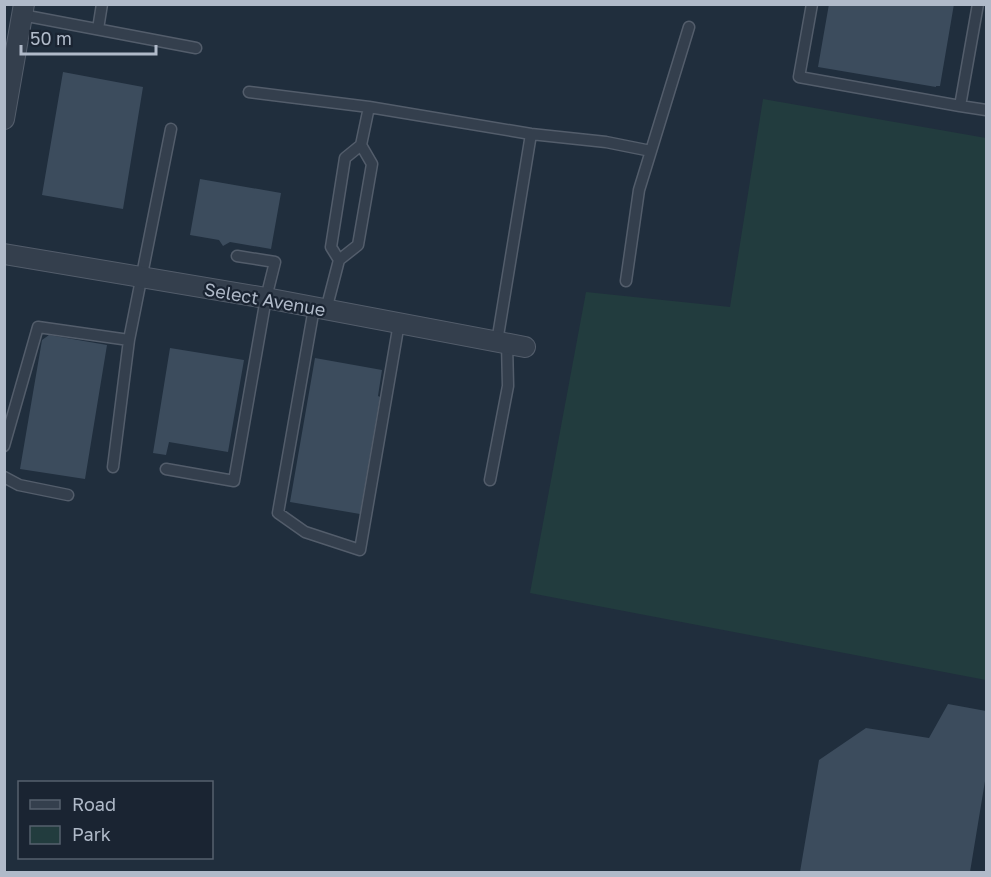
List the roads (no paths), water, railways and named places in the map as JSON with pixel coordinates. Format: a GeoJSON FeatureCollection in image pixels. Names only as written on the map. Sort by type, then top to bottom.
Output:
{"type":"FeatureCollection","features":[{"type":"Feature","properties":{"kind":"street"},"geometry":{"type":"LineString","coordinates":[[4,119],[23,10]]}},
{"type":"Feature","properties":{"kind":"street","name":"Select Avenue"},"geometry":{"type":"LineString","coordinates":[[4,254],[266,298],[510,344]]}},
{"type":"Feature","properties":{"kind":"lane"},"geometry":{"type":"LineString","coordinates":[[98,29],[102,4]]}},
{"type":"Feature","properties":{"kind":"lane"},"geometry":{"type":"LineString","coordinates":[[812,4],[799,77],[987,110]]}},
{"type":"Feature","properties":{"kind":"lane"},"geometry":{"type":"LineString","coordinates":[[960,106],[978,4]]}},
{"type":"Feature","properties":{"kind":"lane"},"geometry":{"type":"LineString","coordinates":[[23,10],[98,29],[196,48]]}},
{"type":"Feature","properties":{"kind":"lane"},"geometry":{"type":"LineString","coordinates":[[626,281],[639,190],[689,27]]}},
{"type":"Feature","properties":{"kind":"lane"},"geometry":{"type":"LineString","coordinates":[[249,92],[369,107],[531,134],[606,141],[651,151]]}},
{"type":"Feature","properties":{"kind":"lane"},"geometry":{"type":"LineString","coordinates":[[339,260],[331,247],[345,158],[361,145],[369,107]]}},
{"type":"Feature","properties":{"kind":"lane"},"geometry":{"type":"LineString","coordinates":[[113,467],[129,340],[171,129]]}},
{"type":"Feature","properties":{"kind":"lane"},"geometry":{"type":"LineString","coordinates":[[490,480],[508,386],[510,344],[531,134]]}},
{"type":"Feature","properties":{"kind":"lane"},"geometry":{"type":"LineString","coordinates":[[361,145],[372,164],[358,244],[339,260],[320,309],[278,513],[305,532],[360,550],[399,323]]}},
{"type":"Feature","properties":{"kind":"lane"},"geometry":{"type":"LineString","coordinates":[[166,469],[234,481],[274,262],[237,256]]}},
{"type":"Feature","properties":{"kind":"lane"},"geometry":{"type":"LineString","coordinates":[[4,446],[38,327],[129,340]]}},
{"type":"Feature","properties":{"kind":"lane"},"geometry":{"type":"LineString","coordinates":[[4,477],[19,485],[68,495]]}}]}
